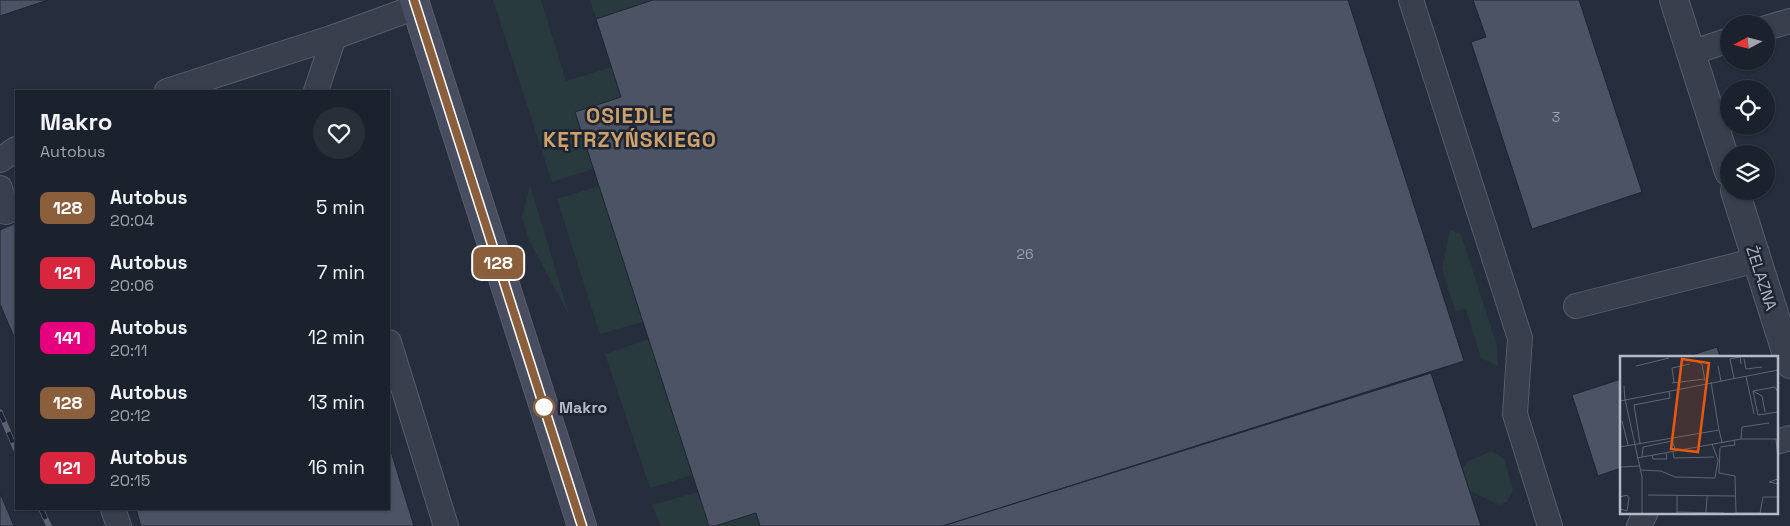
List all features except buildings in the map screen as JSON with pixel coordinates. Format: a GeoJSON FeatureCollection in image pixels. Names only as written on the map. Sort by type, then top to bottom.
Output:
{"type":"FeatureCollection","features":[{"type":"Feature","properties":{"kind":"street"},"geometry":{"type":"LineString","coordinates":[[1674,0],[1720,145]]}},
{"type":"Feature","properties":{"kind":"street"},"geometry":{"type":"LineString","coordinates":[[415,4],[582,526]]}},
{"type":"Feature","properties":{"kind":"street","name":"ŻELAZNA"},"geometry":{"type":"LineString","coordinates":[[1738,200],[1790,364]]}},
{"type":"Feature","properties":{"kind":"lane"},"geometry":{"type":"LineString","coordinates":[[1411,0],[1520,338],[1515,414],[1550,526]]}},
{"type":"Feature","properties":{"kind":"lane"},"geometry":{"type":"LineString","coordinates":[[170,90],[334,38],[415,4]]}},
{"type":"Feature","properties":{"kind":"lane"},"geometry":{"type":"LineString","coordinates":[[1775,25],[1790,21]]}},
{"type":"Feature","properties":{"kind":"lane"},"geometry":{"type":"LineString","coordinates":[[316,90],[334,38]]}},
{"type":"Feature","properties":{"kind":"lane"},"geometry":{"type":"LineString","coordinates":[[1691,53],[1720,43]]}},
{"type":"Feature","properties":{"kind":"lane"},"geometry":{"type":"LineString","coordinates":[[0,160],[15,150]]}},
{"type":"Feature","properties":{"kind":"lane"},"geometry":{"type":"LineString","coordinates":[[0,188],[6,212]]}},
{"type":"Feature","properties":{"kind":"lane"},"geometry":{"type":"LineString","coordinates":[[1576,306],[1757,260]]}},
{"type":"Feature","properties":{"kind":"lane"},"geometry":{"type":"LineString","coordinates":[[390,345],[446,526]]}},
{"type":"Feature","properties":{"kind":"lane"},"geometry":{"type":"LineString","coordinates":[[113,510],[119,526]]}},
{"type":"Feature","properties":{"kind":"lane"},"geometry":{"type":"LineString","coordinates":[[1640,526],[1645,514]]}},
{"type":"Feature","properties":{"kind":"shaded area"},"geometry":{"type":"Polygon","coordinates":[[[493,0],[541,0],[566,81],[612,67],[621,97],[593,169],[552,182],[493,0]]]}},
{"type":"Feature","properties":{"kind":"shaded area"},"geometry":{"type":"Polygon","coordinates":[[[590,0],[653,0],[596,19],[590,0]]]}},
{"type":"Feature","properties":{"kind":"shaded area"},"geometry":{"type":"Polygon","coordinates":[[[530,185],[569,315],[529,240],[522,217],[530,185]]]}},
{"type":"Feature","properties":{"kind":"shaded area"},"geometry":{"type":"Polygon","coordinates":[[[599,186],[643,322],[600,334],[557,199],[599,186]]]}},
{"type":"Feature","properties":{"kind":"shaded area"},"geometry":{"type":"Polygon","coordinates":[[[1450,230],[1461,234],[1497,346],[1498,366],[1481,358],[1466,309],[1455,311],[1442,268],[1450,230]]]}},
{"type":"Feature","properties":{"kind":"shaded area"},"geometry":{"type":"Polygon","coordinates":[[[649,339],[693,475],[650,488],[605,354],[649,339]]]}},
{"type":"Feature","properties":{"kind":"shaded area"},"geometry":{"type":"Polygon","coordinates":[[[1492,451],[1504,459],[1513,490],[1507,502],[1499,505],[1469,490],[1462,470],[1468,461],[1492,451]]]}},
{"type":"Feature","properties":{"kind":"shaded area"},"geometry":{"type":"Polygon","coordinates":[[[698,492],[709,526],[661,526],[652,505],[698,492]]]}},
{"type":"Feature","properties":{"kind":"shaded area"},"geometry":{"type":"Polygon","coordinates":[[[756,513],[760,526],[715,526],[756,513]]]}},
{"type":"Feature","properties":{"kind":"railway"},"geometry":{"type":"LineString","coordinates":[[0,412],[15,448]]}},
{"type":"Feature","properties":{"kind":"railway"},"geometry":{"type":"LineString","coordinates":[[41,510],[49,526]]}},
{"type":"Feature","properties":{"kind":"bus line","name":"128"},"geometry":{"type":"LineString","coordinates":[[414,0],[582,526]]}},
{"type":"Feature","properties":{"kind":"place","name":"Makro"},"geometry":{"type":"Point","coordinates":[544,407]}},
{"type":"Feature","properties":{"kind":"district","name":"OSIEDLE KĘTRZYŃSKIEGO"},"geometry":{"type":"Point","coordinates":[630,128]}}]}
